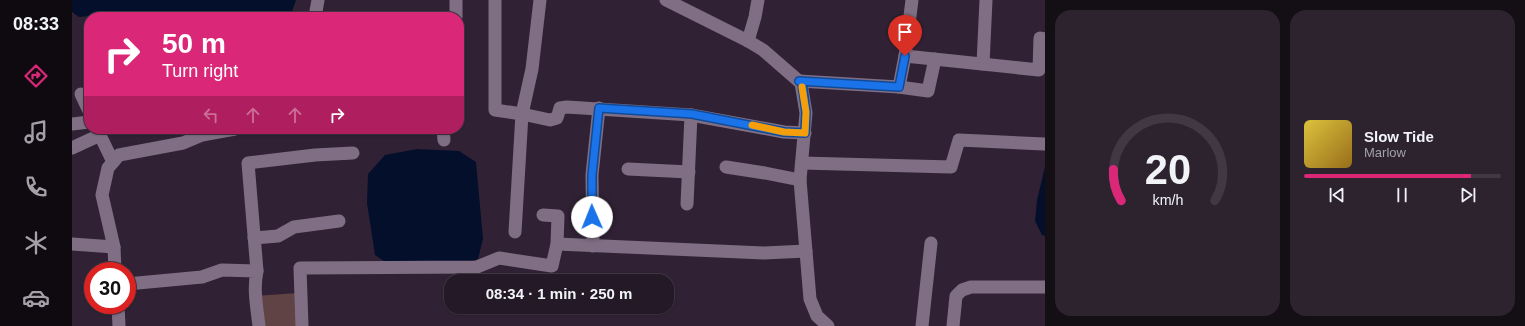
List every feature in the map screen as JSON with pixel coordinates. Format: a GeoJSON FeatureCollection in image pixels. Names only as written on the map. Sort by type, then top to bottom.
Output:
{"type":"FeatureCollection","features":[{"type":"Feature","properties":{"kind":"street"},"geometry":{"type":"LineString","coordinates":[[316,12],[318,0]]}},
{"type":"Feature","properties":{"kind":"street"},"geometry":{"type":"LineString","coordinates":[[456,0],[456,12]]}},
{"type":"Feature","properties":{"kind":"street"},"geometry":{"type":"LineString","coordinates":[[496,0],[496,110],[550,120],[557,118],[560,108],[567,106],[692,114],[784,132],[805,133]]}},
{"type":"Feature","properties":{"kind":"street"},"geometry":{"type":"LineString","coordinates":[[515,232],[522,114],[532,69],[540,0]]}},
{"type":"Feature","properties":{"kind":"street"},"geometry":{"type":"LineString","coordinates":[[666,0],[763,50],[802,83],[806,112],[800,180],[810,299],[817,316],[828,326]]}},
{"type":"Feature","properties":{"kind":"street"},"geometry":{"type":"LineString","coordinates":[[748,41],[756,17],[758,0]]}},
{"type":"Feature","properties":{"kind":"street"},"geometry":{"type":"LineString","coordinates":[[899,87],[905,56],[912,0]]}},
{"type":"Feature","properties":{"kind":"street"},"geometry":{"type":"LineString","coordinates":[[982,64],[986,0]]}},
{"type":"Feature","properties":{"kind":"street"},"geometry":{"type":"LineString","coordinates":[[905,56],[1039,70],[1040,38],[1045,39]]}},
{"type":"Feature","properties":{"kind":"street"},"geometry":{"type":"LineString","coordinates":[[799,81],[899,87],[928,91],[935,59]]}},
{"type":"Feature","properties":{"kind":"street"},"geometry":{"type":"LineString","coordinates":[[81,94],[84,100]]}},
{"type":"Feature","properties":{"kind":"street"},"geometry":{"type":"LineString","coordinates":[[593,246],[592,175],[599,108]]}},
{"type":"Feature","properties":{"kind":"street"},"geometry":{"type":"LineString","coordinates":[[687,204],[692,114]]}},
{"type":"Feature","properties":{"kind":"street"},"geometry":{"type":"LineString","coordinates":[[72,124],[84,123]]}},
{"type":"Feature","properties":{"kind":"street"},"geometry":{"type":"LineString","coordinates":[[72,148],[96,134]]}},
{"type":"Feature","properties":{"kind":"street"},"geometry":{"type":"LineString","coordinates":[[100,134],[113,162]]}},
{"type":"Feature","properties":{"kind":"street"},"geometry":{"type":"LineString","coordinates":[[115,262],[114,247],[102,194],[108,168],[119,156],[183,143],[208,134]]}},
{"type":"Feature","properties":{"kind":"street"},"geometry":{"type":"LineString","coordinates":[[802,163],[951,167],[959,140],[1044,144]]}},
{"type":"Feature","properties":{"kind":"street"},"geometry":{"type":"LineString","coordinates":[[259,326],[255,296],[255,279],[257,271],[248,163],[315,155],[353,153]]}},
{"type":"Feature","properties":{"kind":"street"},"geometry":{"type":"LineString","coordinates":[[726,167],[800,180]]}},
{"type":"Feature","properties":{"kind":"street"},"geometry":{"type":"LineString","coordinates":[[628,169],[689,172]]}},
{"type":"Feature","properties":{"kind":"street"},"geometry":{"type":"LineString","coordinates":[[302,326],[300,268],[477,267],[499,258],[552,266],[557,244],[558,216],[543,215]]}},
{"type":"Feature","properties":{"kind":"street"},"geometry":{"type":"LineString","coordinates":[[254,238],[278,236],[294,227],[339,221]]}},
{"type":"Feature","properties":{"kind":"street"},"geometry":{"type":"LineString","coordinates":[[922,326],[931,243]]}},
{"type":"Feature","properties":{"kind":"street"},"geometry":{"type":"LineString","coordinates":[[72,244],[114,247]]}},
{"type":"Feature","properties":{"kind":"street"},"geometry":{"type":"LineString","coordinates":[[557,244],[764,253],[806,251]]}},
{"type":"Feature","properties":{"kind":"street"},"geometry":{"type":"LineString","coordinates":[[136,283],[202,277],[222,270],[257,271]]}},
{"type":"Feature","properties":{"kind":"street"},"geometry":{"type":"LineString","coordinates":[[953,326],[956,296],[962,290],[970,287],[1045,288]]}},
{"type":"Feature","properties":{"kind":"street"},"geometry":{"type":"LineString","coordinates":[[118,314],[119,326]]}},
{"type":"Feature","properties":{"kind":"shaded area"},"geometry":{"type":"Polygon","coordinates":[[[298,293],[302,326],[259,326],[255,296],[298,293]]]}},
{"type":"Feature","properties":{"kind":"water"},"geometry":{"type":"Polygon","coordinates":[[[72,0],[296,0],[292,12],[84,12],[84,17],[79,17],[72,12],[72,0]]]}},
{"type":"Feature","properties":{"kind":"water"},"geometry":{"type":"Polygon","coordinates":[[[417,149],[459,151],[476,162],[483,239],[478,259],[461,264],[387,263],[375,255],[367,203],[368,174],[385,155],[417,149]]]}},
{"type":"Feature","properties":{"kind":"water"},"geometry":{"type":"Polygon","coordinates":[[[1045,167],[1045,236],[1042,235],[1035,221],[1037,200],[1045,167]]]}},
{"type":"Feature","properties":{"kind":"slow traffic"},"geometry":{"type":"LineString","coordinates":[[752,125],[784,132],[805,133],[806,112],[802,87]]}},
{"type":"Feature","properties":{"kind":"route"},"geometry":{"type":"LineString","coordinates":[[592,217],[592,175],[599,108],[692,114],[784,132],[805,133],[806,112],[802,83],[799,81],[899,87],[905,56]]}}]}
